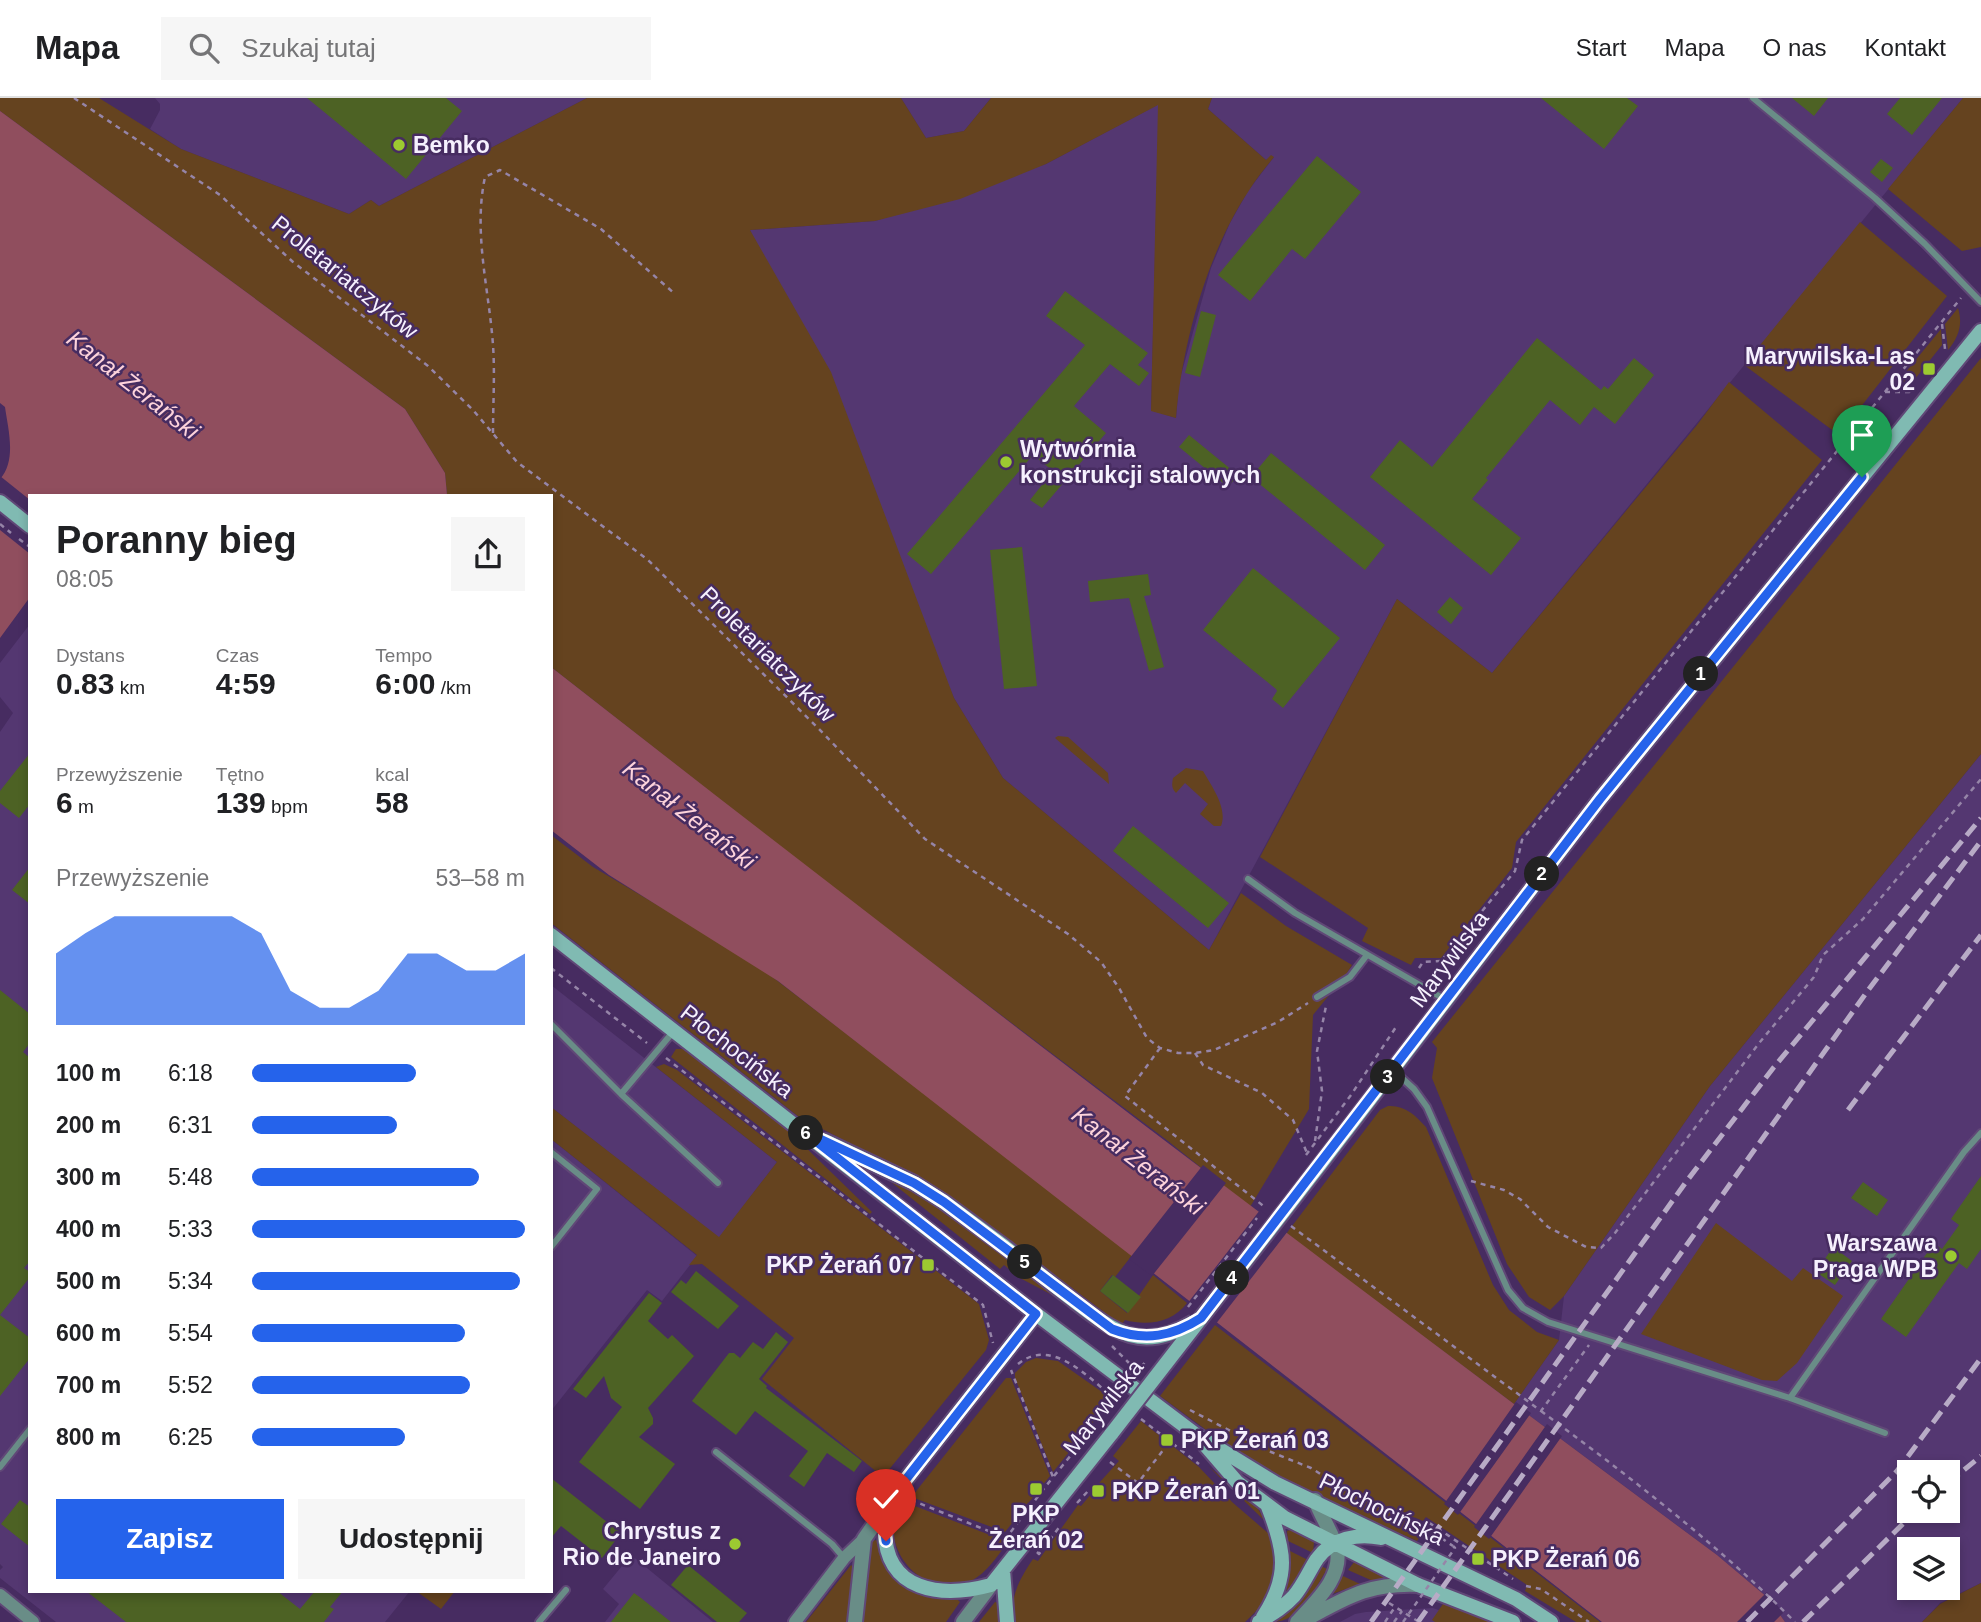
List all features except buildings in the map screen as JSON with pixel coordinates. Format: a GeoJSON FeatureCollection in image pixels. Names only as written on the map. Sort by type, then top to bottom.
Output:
{"type":"FeatureCollection","features":[{"type":"Feature","properties":{"kind":"main road","name":"Marywilska"},"geometry":{"type":"LineString","coordinates":[[991,1585],[1319,1166],[1600,799],[1981,331]]}},
{"type":"Feature","properties":{"kind":"main road"},"geometry":{"type":"LineString","coordinates":[[0,502],[28,524]]}},
{"type":"Feature","properties":{"kind":"main road","name":"Płochocińska"},"geometry":{"type":"LineString","coordinates":[[553,937],[1036,1314],[1195,1434],[1275,1483],[1516,1599],[1551,1622]]}},
{"type":"Feature","properties":{"kind":"main road"},"geometry":{"type":"LineString","coordinates":[[803,1131],[914,1183],[944,1202],[1102,1322],[1124,1334],[1160,1336],[1183,1329],[1201,1318]]}},
{"type":"Feature","properties":{"kind":"main road"},"geometry":{"type":"LineString","coordinates":[[991,1585],[948,1592],[927,1589],[905,1578],[889,1555],[884,1525],[900,1495],[1036,1314]]}},
{"type":"Feature","properties":{"kind":"main road","name":"Płochocińska"},"geometry":{"type":"LineString","coordinates":[[1195,1434],[1237,1482],[1268,1507],[1419,1585],[1513,1622]]}},
{"type":"Feature","properties":{"kind":"main road"},"geometry":{"type":"LineString","coordinates":[[1259,1622],[1276,1594],[1283,1568],[1280,1540],[1268,1507]]}},
{"type":"Feature","properties":{"kind":"main road"},"geometry":{"type":"LineString","coordinates":[[1259,1622],[1286,1604],[1325,1550],[1352,1536],[1362,1535],[1399,1543]]}},
{"type":"Feature","properties":{"kind":"main road"},"geometry":{"type":"LineString","coordinates":[[1003,1570],[1007,1622]]}},
{"type":"Feature","properties":{"kind":"street"},"geometry":{"type":"LineString","coordinates":[[795,1622],[844,1558],[864,1539],[900,1495]]}},
{"type":"Feature","properties":{"kind":"street"},"geometry":{"type":"LineString","coordinates":[[1299,1622],[1320,1597],[1337,1569],[1339,1557],[1336,1544],[1315,1500]]}},
{"type":"Feature","properties":{"kind":"street"},"geometry":{"type":"LineString","coordinates":[[855,1622],[864,1539]]}},
{"type":"Feature","properties":{"kind":"street"},"geometry":{"type":"LineString","coordinates":[[1299,1622],[1347,1597],[1373,1588],[1391,1584],[1419,1585]]}},
{"type":"Feature","properties":{"kind":"street","name":"Marywilska"},"geometry":{"type":"LineString","coordinates":[[963,1622],[991,1585]]}},
{"type":"Feature","properties":{"kind":"street"},"geometry":{"type":"LineString","coordinates":[[0,1595],[33,1622]]}},
{"type":"Feature","properties":{"kind":"lane"},"geometry":{"type":"LineString","coordinates":[[1753,98],[1875,198],[1925,244],[1981,302]]}},
{"type":"Feature","properties":{"kind":"lane"},"geometry":{"type":"LineString","coordinates":[[1248,879],[1295,914],[1446,999]]}},
{"type":"Feature","properties":{"kind":"lane"},"geometry":{"type":"LineString","coordinates":[[1317,997],[1350,977],[1367,955]]}},
{"type":"Feature","properties":{"kind":"lane"},"geometry":{"type":"LineString","coordinates":[[553,1026],[621,1094],[719,1182]]}},
{"type":"Feature","properties":{"kind":"lane"},"geometry":{"type":"LineString","coordinates":[[621,1094],[674,1031]]}},
{"type":"Feature","properties":{"kind":"lane"},"geometry":{"type":"LineString","coordinates":[[1393,1070],[1414,1089],[1427,1107],[1498,1272],[1515,1300],[1533,1316],[1790,1398],[1885,1433]]}},
{"type":"Feature","properties":{"kind":"lane"},"geometry":{"type":"LineString","coordinates":[[1790,1398],[1981,1133]]}},
{"type":"Feature","properties":{"kind":"lane"},"geometry":{"type":"LineString","coordinates":[[553,1155],[597,1189],[553,1244]]}},
{"type":"Feature","properties":{"kind":"lane"},"geometry":{"type":"LineString","coordinates":[[0,1466],[28,1431]]}},
{"type":"Feature","properties":{"kind":"lane"},"geometry":{"type":"LineString","coordinates":[[716,1452],[832,1544],[844,1558]]}},
{"type":"Feature","properties":{"kind":"lane"},"geometry":{"type":"LineString","coordinates":[[539,1622],[566,1590]]}},
{"type":"Feature","properties":{"kind":"path","name":"Proletariatczyków"},"geometry":{"type":"LineString","coordinates":[[74,98],[220,195],[293,262],[428,366],[473,410],[517,462],[648,560],[819,729],[925,839],[1068,934],[1101,962],[1119,988],[1138,1026],[1147,1038],[1160,1048]]}},
{"type":"Feature","properties":{"kind":"path"},"geometry":{"type":"LineString","coordinates":[[493,433],[493,345],[481,262],[482,193],[485,177],[500,170],[601,229],[675,294]]}},
{"type":"Feature","properties":{"kind":"path"},"geometry":{"type":"LineString","coordinates":[[1419,968],[1423,962],[1441,961],[1515,871],[1522,840],[1968,290]]}},
{"type":"Feature","properties":{"kind":"path"},"geometry":{"type":"LineString","coordinates":[[1938,357],[1945,348],[1942,322]]}},
{"type":"Feature","properties":{"kind":"path"},"geometry":{"type":"LineString","coordinates":[[1885,392],[1909,392],[1916,383]]}},
{"type":"Feature","properties":{"kind":"path"},"geometry":{"type":"LineString","coordinates":[[1459,1178],[1504,1190],[1520,1199],[1548,1227],[1586,1247],[1601,1248],[1760,1042],[1814,977],[1823,955],[1863,919],[1981,779]]}},
{"type":"Feature","properties":{"kind":"path"},"geometry":{"type":"LineString","coordinates":[[553,970],[983,1305],[993,1344]]}},
{"type":"Feature","properties":{"kind":"path"},"geometry":{"type":"LineString","coordinates":[[1314,1144],[1322,1091],[1317,1051],[1330,989]]}},
{"type":"Feature","properties":{"kind":"path"},"geometry":{"type":"LineString","coordinates":[[1273,1214],[1125,1096],[1160,1048],[1195,1054],[1214,1050],[1278,1023],[1317,997]]}},
{"type":"Feature","properties":{"kind":"path"},"geometry":{"type":"LineString","coordinates":[[1195,1054],[1200,1063],[1262,1093],[1293,1120],[1307,1154],[1396,1027]]}},
{"type":"Feature","properties":{"kind":"path"},"geometry":{"type":"LineString","coordinates":[[1188,1307],[1272,1199]]}},
{"type":"Feature","properties":{"kind":"path"},"geometry":{"type":"LineString","coordinates":[[1284,1222],[1626,1474],[1751,1578],[1795,1622]]}},
{"type":"Feature","properties":{"kind":"path"},"geometry":{"type":"LineString","coordinates":[[1541,1411],[1595,1337]]}},
{"type":"Feature","properties":{"kind":"path"},"geometry":{"type":"LineString","coordinates":[[1109,1344],[1146,1378]]}},
{"type":"Feature","properties":{"kind":"path"},"geometry":{"type":"LineString","coordinates":[[1053,1477],[1152,1353]]}},
{"type":"Feature","properties":{"kind":"path"},"geometry":{"type":"LineString","coordinates":[[1188,1409],[1271,1452],[1311,1468],[1352,1494],[1425,1527],[1453,1546],[1455,1548],[1403,1622]]}},
{"type":"Feature","properties":{"kind":"path"},"geometry":{"type":"LineString","coordinates":[[1110,1462],[1138,1483],[1170,1441]]}},
{"type":"Feature","properties":{"kind":"path"},"geometry":{"type":"LineString","coordinates":[[900,1495],[1006,1538]]}},
{"type":"Feature","properties":{"kind":"path"},"geometry":{"type":"LineString","coordinates":[[1425,1527],[1428,1522],[1513,1579]]}},
{"type":"Feature","properties":{"kind":"path"},"geometry":{"type":"LineString","coordinates":[[1521,1588],[1541,1589],[1589,1622]]}},
{"type":"Feature","properties":{"kind":"path"},"geometry":{"type":"LineString","coordinates":[[1381,1599],[1419,1622]]}},
{"type":"Feature","properties":{"kind":"path"},"geometry":{"type":"LineString","coordinates":[[1385,1622],[1396,1607]]}},
{"type":"Feature","properties":{"kind":"path"},"geometry":{"type":"LineString","coordinates":[[1394,1622],[1402,1611]]}},
{"type":"Feature","properties":{"kind":"shaded area"},"geometry":{"type":"Polygon","coordinates":[[[0,98],[99,98],[181,149],[349,214],[371,200],[379,206],[587,98],[901,98],[926,138],[964,131],[991,98],[1212,98],[1208,109],[1266,160],[1271,155],[1274,157],[1233,216],[1209,271],[1184,360],[1176,418],[1151,411],[1158,105],[1046,164],[960,199],[875,221],[750,230],[831,372],[954,698],[1003,778],[1209,950],[1241,893],[1286,926],[1352,965],[1313,1015],[1309,1109],[1250,1207],[1168,1141],[837,891],[553,669],[553,494],[447,494],[445,473],[405,409],[0,111],[0,98]]]}},
{"type":"Feature","properties":{"kind":"shaded area"},"geometry":{"type":"Polygon","coordinates":[[[155,98],[587,98],[379,206],[371,200],[349,214],[181,149],[150,129],[160,110],[160,104],[155,98]]]}},
{"type":"Feature","properties":{"kind":"shaded area"},"geometry":{"type":"Polygon","coordinates":[[[901,98],[991,98],[964,131],[926,138],[901,98]]]}},
{"type":"Feature","properties":{"kind":"shaded area"},"geometry":{"type":"Polygon","coordinates":[[[1212,98],[1963,98],[1492,673],[1397,599],[1209,950],[1003,778],[954,698],[750,230],[875,221],[1046,164],[1159,104],[1151,410],[1176,418],[1179,382],[1211,268],[1230,223],[1248,191],[1274,157],[1266,160],[1208,109],[1212,98]]]}},
{"type":"Feature","properties":{"kind":"shaded area"},"geometry":{"type":"Polygon","coordinates":[[[1963,98],[1981,98],[1981,247],[1962,251],[1888,189],[1963,98]]]}},
{"type":"Feature","properties":{"kind":"shaded area"},"geometry":{"type":"Polygon","coordinates":[[[1860,222],[1947,296],[1839,435],[1744,365],[1860,222]]]}},
{"type":"Feature","properties":{"kind":"shaded area"},"geometry":{"type":"Polygon","coordinates":[[[1958,308],[1959,330],[1948,350],[1945,324],[1958,308]]]}},
{"type":"Feature","properties":{"kind":"shaded area"},"geometry":{"type":"Polygon","coordinates":[[[1941,329],[1942,345],[1907,389],[1891,390],[1941,329]]]}},
{"type":"Feature","properties":{"kind":"shaded area"},"geometry":{"type":"Polygon","coordinates":[[[1981,358],[1981,754],[1710,1086],[1564,1296],[1550,1310],[1529,1297],[1507,1264],[1432,1078],[1437,1048],[1432,1042],[1981,358]]]}},
{"type":"Feature","properties":{"kind":"shaded area"},"geometry":{"type":"Polygon","coordinates":[[[1729,382],[1822,460],[1516,842],[1512,868],[1441,958],[1415,958],[1411,965],[1362,941],[1368,928],[1260,857],[1397,599],[1492,673],[1697,425],[1729,382]]]}},
{"type":"Feature","properties":{"kind":"shaded area"},"geometry":{"type":"Polygon","coordinates":[[[28,627],[28,1593],[408,1593],[385,1622],[56,1622],[0,1578],[0,1570],[3,1567],[0,1564],[0,732],[13,713],[0,697],[0,663],[28,627]]]}},
{"type":"Feature","properties":{"kind":"shaded area"},"geometry":{"type":"Polygon","coordinates":[[[1068,737],[1108,773],[1109,784],[1055,738],[1068,737]]]}},
{"type":"Feature","properties":{"kind":"shaded area"},"geometry":{"type":"Polygon","coordinates":[[[1981,754],[1981,1583],[1960,1593],[1960,1537],[1897,1537],[1897,1600],[1946,1600],[1922,1622],[1785,1622],[1768,1598],[1717,1555],[1514,1404],[1559,1340],[1564,1296],[1710,1086],[1981,754]]]}},
{"type":"Feature","properties":{"kind":"shaded area"},"geometry":{"type":"Polygon","coordinates":[[[1186,768],[1203,771],[1221,805],[1221,826],[1214,826],[1200,814],[1208,804],[1185,783],[1176,793],[1173,789],[1173,778],[1186,768]]]}},
{"type":"Feature","properties":{"kind":"shaded area"},"geometry":{"type":"Polygon","coordinates":[[[553,837],[593,867],[720,942],[723,939],[1133,1254],[1100,1291],[1127,1313],[1153,1275],[1187,1303],[1167,1319],[1150,1323],[1125,1320],[1122,1324],[959,1203],[904,1171],[799,1117],[553,925],[553,837]]]}},
{"type":"Feature","properties":{"kind":"shaded area"},"geometry":{"type":"Polygon","coordinates":[[[553,987],[777,1162],[719,1238],[553,1109],[553,987]]]}},
{"type":"Feature","properties":{"kind":"shaded area"},"geometry":{"type":"Polygon","coordinates":[[[676,1049],[683,1049],[793,1135],[872,1212],[870,1214],[671,1057],[676,1049]]]}},
{"type":"Feature","properties":{"kind":"shaded area"},"geometry":{"type":"Polygon","coordinates":[[[664,1064],[677,1070],[979,1304],[989,1340],[986,1350],[883,1477],[762,1379],[794,1338],[702,1264],[689,1265],[697,1255],[553,1141],[553,1109],[719,1237],[777,1162],[656,1067],[664,1064]]]}},
{"type":"Feature","properties":{"kind":"shaded area"},"geometry":{"type":"Polygon","coordinates":[[[1388,1106],[1405,1109],[1426,1127],[1493,1285],[1509,1310],[1537,1332],[1559,1340],[1514,1404],[1286,1234],[1380,1110],[1388,1106]]]}},
{"type":"Feature","properties":{"kind":"shaded area"},"geometry":{"type":"Polygon","coordinates":[[[553,1141],[697,1256],[662,1301],[647,1290],[553,1408],[553,1141]]]}},
{"type":"Feature","properties":{"kind":"shaded area"},"geometry":{"type":"Polygon","coordinates":[[[891,1182],[925,1197],[952,1214],[1054,1296],[1020,1278],[1004,1265],[1000,1269],[891,1182]]]}},
{"type":"Feature","properties":{"kind":"shaded area"},"geometry":{"type":"Polygon","coordinates":[[[1716,1223],[1792,1281],[1803,1268],[1843,1296],[1797,1363],[1777,1381],[1762,1380],[1641,1334],[1716,1223]]]}},
{"type":"Feature","properties":{"kind":"shaded area"},"geometry":{"type":"Polygon","coordinates":[[[1215,1325],[1600,1622],[1576,1622],[1525,1591],[1527,1585],[1426,1517],[1423,1521],[1396,1510],[1392,1515],[1425,1530],[1417,1541],[1254,1465],[1160,1396],[1215,1325]]]}},
{"type":"Feature","properties":{"kind":"shaded area"},"geometry":{"type":"Polygon","coordinates":[[[1036,1358],[1058,1361],[1112,1399],[1053,1472],[1015,1378],[1015,1373],[1026,1362],[1036,1358]]]}},
{"type":"Feature","properties":{"kind":"shaded area"},"geometry":{"type":"Polygon","coordinates":[[[1006,1378],[1011,1378],[1050,1476],[1042,1486],[1037,1482],[1030,1491],[1034,1496],[1005,1532],[914,1498],[913,1495],[1006,1378]]]}},
{"type":"Feature","properties":{"kind":"shaded area"},"geometry":{"type":"Polygon","coordinates":[[[1141,1421],[1199,1467],[1232,1502],[1275,1539],[1275,1575],[1268,1595],[1245,1622],[1013,1622],[1014,1596],[1033,1559],[1038,1561],[1078,1505],[1081,1506],[1092,1493],[1097,1496],[1104,1488],[1099,1483],[1119,1461],[1113,1456],[1141,1421]]]}},
{"type":"Feature","properties":{"kind":"shaded area"},"geometry":{"type":"Polygon","coordinates":[[[1208,1466],[1256,1506],[1268,1524],[1208,1466]]]}},
{"type":"Feature","properties":{"kind":"shaded area"},"geometry":{"type":"Polygon","coordinates":[[[902,1501],[1008,1542],[977,1578],[953,1586],[936,1584],[920,1577],[898,1551],[894,1535],[895,1518],[902,1501]]]}},
{"type":"Feature","properties":{"kind":"shaded area"},"geometry":{"type":"Polygon","coordinates":[[[1287,1531],[1314,1542],[1313,1553],[1288,1541],[1287,1531]]]}},
{"type":"Feature","properties":{"kind":"shaded area"},"geometry":{"type":"Polygon","coordinates":[[[875,1540],[899,1578],[916,1593],[940,1599],[957,1599],[960,1602],[946,1622],[862,1622],[870,1543],[875,1540]]]}},
{"type":"Feature","properties":{"kind":"shaded area"},"geometry":{"type":"Polygon","coordinates":[[[1290,1551],[1310,1561],[1286,1594],[1290,1565],[1290,1551]]]}},
{"type":"Feature","properties":{"kind":"shaded area"},"geometry":{"type":"Polygon","coordinates":[[[631,1555],[713,1622],[605,1622],[619,1604],[603,1589],[631,1555]]]}},
{"type":"Feature","properties":{"kind":"shaded area"},"geometry":{"type":"Polygon","coordinates":[[[1355,1561],[1388,1578],[1373,1581],[1348,1570],[1355,1561]]]}},
{"type":"Feature","properties":{"kind":"shaded area"},"geometry":{"type":"Polygon","coordinates":[[[851,1565],[853,1567],[847,1622],[806,1622],[851,1565]]]}},
{"type":"Feature","properties":{"kind":"shaded area"},"geometry":{"type":"Polygon","coordinates":[[[1321,1566],[1327,1569],[1306,1603],[1291,1617],[1273,1622],[1300,1597],[1321,1566]]]}},
{"type":"Feature","properties":{"kind":"shaded area"},"geometry":{"type":"Polygon","coordinates":[[[1343,1576],[1360,1584],[1332,1594],[1331,1593],[1343,1576]]]}},
{"type":"Feature","properties":{"kind":"shaded area"},"geometry":{"type":"Polygon","coordinates":[[[1981,1583],[1981,1622],[1922,1622],[1940,1604],[1948,1600],[1960,1600],[1960,1594],[1981,1583]]]}},
{"type":"Feature","properties":{"kind":"shaded area"},"geometry":{"type":"Polygon","coordinates":[[[419,1593],[453,1593],[441,1609],[419,1593]]]}},
{"type":"Feature","properties":{"kind":"shaded area"},"geometry":{"type":"Polygon","coordinates":[[[1445,1601],[1498,1622],[1435,1622],[1432,1620],[1445,1601]]]}},
{"type":"Feature","properties":{"kind":"shaded area"},"geometry":{"type":"Polygon","coordinates":[[[995,1602],[998,1603],[999,1622],[979,1622],[995,1602]]]}},
{"type":"Feature","properties":{"kind":"shaded area"},"geometry":{"type":"Polygon","coordinates":[[[1433,1608],[1470,1622],[1340,1622],[1366,1612],[1433,1608]]]}},
{"type":"Feature","properties":{"kind":"water","name":"Kanał Żerański"},"geometry":{"type":"Polygon","coordinates":[[[0,111],[405,409],[445,473],[447,494],[28,494],[28,600],[0,638],[0,479],[8,463],[10,444],[5,407],[0,403],[0,111]]]}},
{"type":"Feature","properties":{"kind":"water","name":"Kanał Żerański"},"geometry":{"type":"Polygon","coordinates":[[[553,669],[1131,1115],[1717,1555],[1768,1598],[1785,1622],[1602,1622],[778,981],[609,875],[553,832],[553,669]]]}},
{"type":"Feature","properties":{"kind":"pier"},"geometry":{"type":"Polygon","coordinates":[[[0,476],[28,498],[28,552],[0,530],[0,476]]]}},
{"type":"Feature","properties":{"kind":"pier"},"geometry":{"type":"Polygon","coordinates":[[[1203,1165],[1226,1183],[1152,1276],[1129,1259],[1203,1165]]]}},
{"type":"Feature","properties":{"kind":"pier"},"geometry":{"type":"Polygon","coordinates":[[[1260,1210],[1288,1231],[1215,1325],[1187,1304],[1260,1210]]]}},
{"type":"Feature","properties":{"kind":"pier"},"geometry":{"type":"Polygon","coordinates":[[[1516,1402],[1531,1413],[1458,1515],[1444,1504],[1516,1402]]]}},
{"type":"Feature","properties":{"kind":"pier"},"geometry":{"type":"Polygon","coordinates":[[[1547,1424],[1562,1436],[1489,1539],[1474,1527],[1547,1424]]]}},
{"type":"Feature","properties":{"kind":"pier"},"geometry":{"type":"Polygon","coordinates":[[[1767,1592],[1783,1613],[1774,1622],[1737,1622],[1767,1592]]]}},
{"type":"Feature","properties":{"kind":"railway"},"geometry":{"type":"LineString","coordinates":[[1371,1622],[1686,1182],[1774,1067],[1981,818]]}},
{"type":"Feature","properties":{"kind":"railway"},"geometry":{"type":"LineString","coordinates":[[1418,1622],[1869,989],[1981,841]]}},
{"type":"Feature","properties":{"kind":"railway"},"geometry":{"type":"LineString","coordinates":[[1848,1110],[1981,935]]}},
{"type":"Feature","properties":{"kind":"railway"},"geometry":{"type":"LineString","coordinates":[[1747,1622],[1897,1471],[1981,1358]]}},
{"type":"Feature","properties":{"kind":"railway"},"geometry":{"type":"LineString","coordinates":[[1960,1473],[1981,1456]]}},
{"type":"Feature","properties":{"kind":"railway"},"geometry":{"type":"LineString","coordinates":[[1803,1622],[1904,1523]]}},
{"type":"Feature","properties":{"kind":"place","name":"Bemko"},"geometry":{"type":"Point","coordinates":[399,145]}},
{"type":"Feature","properties":{"kind":"place","name":"Marywilska-Las 02"},"geometry":{"type":"Point","coordinates":[1929,369]}},
{"type":"Feature","properties":{"kind":"place","name":"Wytwórnia konstrukcji stalowych"},"geometry":{"type":"Point","coordinates":[1006,462]}},
{"type":"Feature","properties":{"kind":"place","name":"Warszawa Praga WPB"},"geometry":{"type":"Point","coordinates":[1951,1256]}},
{"type":"Feature","properties":{"kind":"place","name":"PKP Żerań 07"},"geometry":{"type":"Point","coordinates":[928,1265]}},
{"type":"Feature","properties":{"kind":"place","name":"PKP Żerań 03"},"geometry":{"type":"Point","coordinates":[1167,1440]}},
{"type":"Feature","properties":{"kind":"place","name":"PKP Żerań 02"},"geometry":{"type":"Point","coordinates":[1036,1489]}},
{"type":"Feature","properties":{"kind":"place","name":"PKP Żerań 01"},"geometry":{"type":"Point","coordinates":[1098,1491]}},
{"type":"Feature","properties":{"kind":"place","name":"Chrystus z Rio de Janeiro"},"geometry":{"type":"Point","coordinates":[735,1544]}},
{"type":"Feature","properties":{"kind":"place","name":"PKP Żerań 06"},"geometry":{"type":"Point","coordinates":[1478,1559]}},
{"type":"Feature","properties":{"kind":"route"},"geometry":{"type":"LineString","coordinates":[[886,1541],[884,1525],[896,1492],[1036,1314],[803,1131],[914,1183],[944,1202],[1112,1329],[1124,1334],[1146,1337],[1172,1333],[1192,1324],[1201,1318],[1600,799],[1862,477]]}}]}
